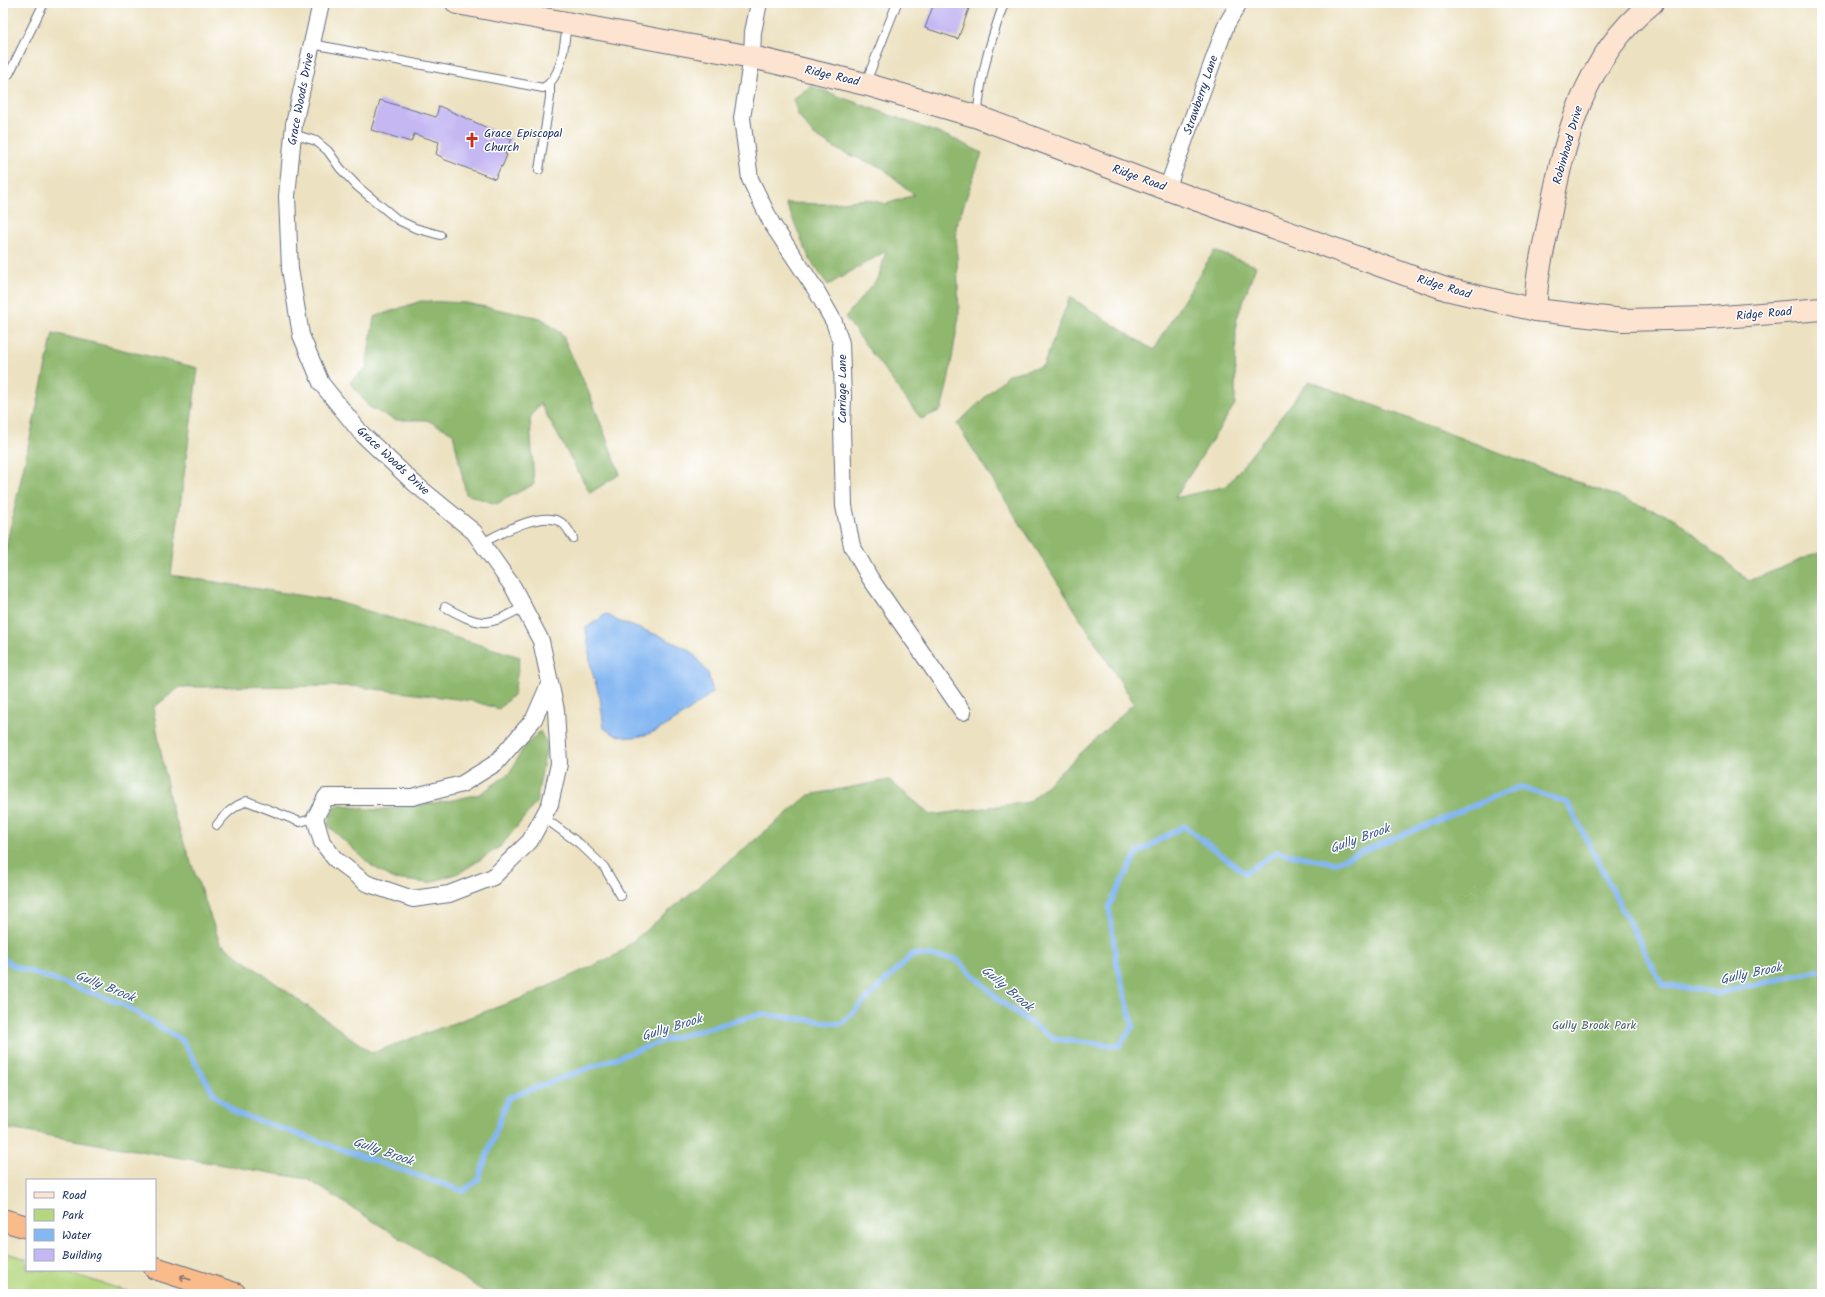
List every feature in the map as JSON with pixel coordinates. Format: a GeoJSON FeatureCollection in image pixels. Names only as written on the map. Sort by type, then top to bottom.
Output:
{"type":"FeatureCollection","features":[{"type":"Feature","properties":{"kind":"highway"},"geometry":{"type":"LineString","coordinates":[[3,1220],[26,1227]]}},
{"type":"Feature","properties":{"kind":"highway"},"geometry":{"type":"LineString","coordinates":[[156,1268],[235,1294]]}},
{"type":"Feature","properties":{"kind":"main road","name":"Ridge Road"},"geometry":{"type":"LineString","coordinates":[[457,3],[752,57],[865,84],[978,117],[1167,189],[1446,289],[1536,310],[1623,320],[1710,318],[1822,309]]}},
{"type":"Feature","properties":{"kind":"main road","name":"Robinhood Drive"},"geometry":{"type":"LineString","coordinates":[[1536,310],[1535,290],[1558,173],[1577,108],[1599,63],[1637,15],[1652,3]]}},
{"type":"Feature","properties":{"kind":"street","name":"Grace Woods Drive"},"geometry":{"type":"LineString","coordinates":[[315,818],[322,842],[335,859],[366,884],[413,899],[449,894],[493,877],[530,842],[550,804],[559,764],[556,710],[541,641],[512,587],[474,532],[414,483],[361,433],[321,383],[301,334],[290,269],[287,196],[293,134],[321,3]]}},
{"type":"Feature","properties":{"kind":"street","name":"Carriage Lane"},"geometry":{"type":"LineString","coordinates":[[759,3],[753,32],[752,57],[742,118],[750,179],[772,224],[816,290],[834,322],[841,343],[844,506],[852,546],[870,578],[963,712]]}},
{"type":"Feature","properties":{"kind":"street","name":"Strawberry Lane"},"geometry":{"type":"LineString","coordinates":[[1167,189],[1226,24],[1239,3]]}},
{"type":"Feature","properties":{"kind":"street"},"geometry":{"type":"LineString","coordinates":[[315,818],[326,797],[412,797],[462,784],[496,763],[534,719],[550,682]]}},
{"type":"Feature","properties":{"kind":"lane"},"geometry":{"type":"LineString","coordinates":[[9,74],[44,3]]}},
{"type":"Feature","properties":{"kind":"lane"},"geometry":{"type":"LineString","coordinates":[[865,84],[897,3]]}},
{"type":"Feature","properties":{"kind":"lane"},"geometry":{"type":"LineString","coordinates":[[978,117],[979,97],[989,48],[1004,3]]}},
{"type":"Feature","properties":{"kind":"lane"},"geometry":{"type":"LineString","coordinates":[[539,170],[550,97],[550,84],[563,54],[567,23]]}},
{"type":"Feature","properties":{"kind":"lane"},"geometry":{"type":"LineString","coordinates":[[312,44],[543,88],[550,84]]}},
{"type":"Feature","properties":{"kind":"lane"},"geometry":{"type":"LineString","coordinates":[[293,134],[316,141],[328,151],[340,168],[358,187],[398,220],[414,228],[440,235]]}},
{"type":"Feature","properties":{"kind":"lane"},"geometry":{"type":"LineString","coordinates":[[482,543],[506,530],[529,521],[547,519],[556,520],[563,523],[573,538]]}},
{"type":"Feature","properties":{"kind":"lane"},"geometry":{"type":"LineString","coordinates":[[445,607],[467,619],[484,623],[501,619],[523,606]]}},
{"type":"Feature","properties":{"kind":"lane"},"geometry":{"type":"LineString","coordinates":[[218,825],[225,814],[238,805],[248,801],[300,822],[315,818]]}},
{"type":"Feature","properties":{"kind":"lane"},"geometry":{"type":"LineString","coordinates":[[543,816],[580,844],[604,867],[621,896]]}},
{"type":"Feature","properties":{"kind":"green space"},"geometry":{"type":"Polygon","coordinates":[[[811,86],[952,138],[982,153],[956,227],[959,316],[948,382],[941,410],[921,419],[845,317],[879,277],[886,251],[828,285],[810,260],[786,203],[825,204],[866,199],[886,204],[914,195],[883,168],[840,151],[814,135],[798,115],[793,99],[811,86]]]}},
{"type":"Feature","properties":{"kind":"green space","name":"Gully Brook Park"},"geometry":{"type":"Polygon","coordinates":[[[1214,251],[1256,266],[1236,321],[1235,404],[1175,498],[1227,486],[1309,381],[1674,518],[1749,581],[1822,551],[1822,1294],[488,1294],[307,1179],[3,1128],[3,561],[53,333],[198,368],[171,575],[335,601],[520,657],[514,694],[499,709],[473,701],[351,686],[180,687],[153,708],[171,807],[220,943],[372,1053],[525,997],[616,955],[809,795],[889,780],[931,815],[1029,802],[1134,703],[957,424],[1009,374],[1043,366],[1070,297],[1153,350],[1214,251]]]}},
{"type":"Feature","properties":{"kind":"green space"},"geometry":{"type":"Polygon","coordinates":[[[421,301],[466,303],[541,318],[562,334],[589,393],[620,474],[590,493],[540,403],[530,418],[534,484],[496,504],[466,494],[453,433],[427,420],[395,420],[369,407],[350,382],[366,368],[374,317],[421,301]]]}},
{"type":"Feature","properties":{"kind":"green space"},"geometry":{"type":"Polygon","coordinates":[[[540,731],[547,744],[536,803],[501,846],[461,872],[429,883],[394,879],[372,866],[327,825],[335,805],[377,810],[448,801],[480,794],[510,773],[523,748],[540,731]]]}},
{"type":"Feature","properties":{"kind":"green space"},"geometry":{"type":"Polygon","coordinates":[[[3,1252],[26,1259],[26,1271],[63,1271],[136,1294],[3,1294],[3,1252]]]}},
{"type":"Feature","properties":{"kind":"water"},"geometry":{"type":"Polygon","coordinates":[[[606,614],[618,621],[660,636],[691,651],[708,673],[713,692],[675,720],[646,734],[632,737],[618,735],[604,728],[600,698],[591,668],[586,628],[606,614]]]}},
{"type":"Feature","properties":{"kind":"building"},"geometry":{"type":"Polygon","coordinates":[[[934,3],[971,3],[958,39],[925,28],[934,3]]]}},
{"type":"Feature","properties":{"kind":"building","name":"Grace Episcopal Church"},"geometry":{"type":"Polygon","coordinates":[[[380,100],[436,117],[439,106],[512,139],[505,154],[507,155],[502,167],[501,166],[495,179],[443,159],[436,154],[439,142],[414,134],[411,142],[371,130],[380,100]]]}},
{"type":"Feature","properties":{"kind":"waterway","name":"Gully Brook"},"geometry":{"type":"LineString","coordinates":[[3,958],[14,966],[121,1003],[182,1040],[214,1094],[236,1113],[463,1191],[478,1180],[508,1098],[665,1040],[761,1014],[841,1024],[913,954],[956,959],[1000,1001],[1054,1039],[1119,1046],[1133,1026],[1116,960],[1109,906],[1137,853],[1184,826],[1245,873],[1277,852],[1334,863],[1519,787],[1568,803],[1662,984],[1718,993],[1822,970]]}},
{"type":"Feature","properties":{"kind":"place","name":"Grace Episcopal Church"},"geometry":{"type":"Point","coordinates":[472,140]}}]}
